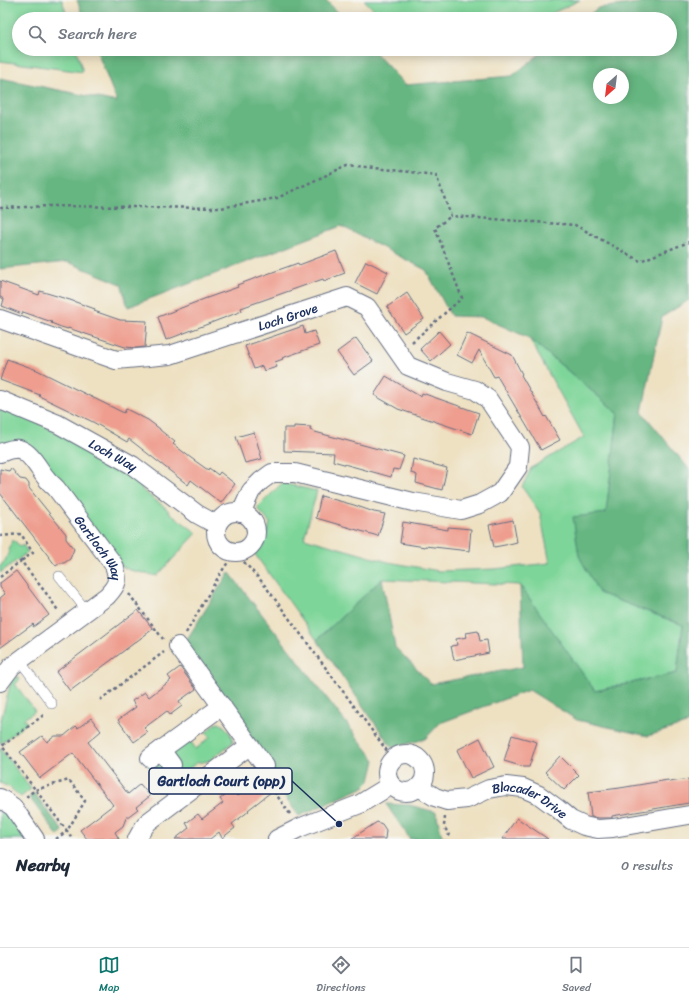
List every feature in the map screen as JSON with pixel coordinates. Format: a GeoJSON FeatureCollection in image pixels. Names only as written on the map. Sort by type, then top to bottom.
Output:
{"type":"FeatureCollection","features":[{"type":"Feature","properties":{"kind":"street","name":"Loch Grove"},"geometry":{"type":"LineString","coordinates":[[0,319],[116,360],[170,355],[347,297],[367,307],[408,366],[447,382],[475,390],[488,399],[520,447],[518,467],[500,493],[480,504],[461,510],[413,502],[295,473],[272,473],[260,481],[251,491],[240,513]]}},
{"type":"Feature","properties":{"kind":"street","name":"Loch Way"},"geometry":{"type":"LineString","coordinates":[[0,400],[58,424],[132,465],[197,514],[217,525]]}},
{"type":"Feature","properties":{"kind":"street","name":"Gartloch Way"},"geometry":{"type":"LineString","coordinates":[[0,453],[11,449],[19,449],[25,452],[33,460],[114,565],[117,576],[117,582],[107,596],[12,666],[0,682]]}},
{"type":"Feature","properties":{"kind":"street"},"geometry":{"type":"LineString","coordinates":[[235,512],[246,515],[251,520],[256,532],[252,544],[247,549],[241,551],[228,551],[223,548],[216,538],[217,525],[220,520],[229,513],[235,512]]}},
{"type":"Feature","properties":{"kind":"street"},"geometry":{"type":"LineString","coordinates":[[174,647],[222,706],[265,766]]}},
{"type":"Feature","properties":{"kind":"street"},"geometry":{"type":"LineString","coordinates":[[172,764],[155,754],[222,706]]}},
{"type":"Feature","properties":{"kind":"street"},"geometry":{"type":"LineString","coordinates":[[137,839],[148,822],[250,746]]}},
{"type":"Feature","properties":{"kind":"street"},"geometry":{"type":"LineString","coordinates":[[406,754],[419,760],[425,773],[419,787],[412,791],[404,792],[397,790],[391,785],[387,779],[387,772],[388,765],[393,759],[399,755],[406,754]]}},
{"type":"Feature","properties":{"kind":"street"},"geometry":{"type":"LineString","coordinates":[[277,839],[299,828],[360,804],[391,785]]}},
{"type":"Feature","properties":{"kind":"street","name":"Blacader Drive"},"geometry":{"type":"LineString","coordinates":[[419,787],[435,797],[447,801],[467,799],[489,789],[506,786],[523,788],[539,795],[571,820],[584,826],[598,829],[613,828],[689,815]]}},
{"type":"Feature","properties":{"kind":"street"},"geometry":{"type":"LineString","coordinates":[[0,798],[13,807],[36,839]]}},
{"type":"Feature","properties":{"kind":"lane"},"geometry":{"type":"LineString","coordinates":[[59,576],[86,611]]}},
{"type":"Feature","properties":{"kind":"lane"},"geometry":{"type":"LineString","coordinates":[[20,661],[52,704]]}},
{"type":"Feature","properties":{"kind":"path"},"geometry":{"type":"LineString","coordinates":[[0,208],[49,206],[220,208],[277,198],[348,165],[436,175],[451,216]]}},
{"type":"Feature","properties":{"kind":"path"},"geometry":{"type":"LineString","coordinates":[[399,353],[462,298],[435,228],[451,216],[575,225],[640,261],[689,242]]}},
{"type":"Feature","properties":{"kind":"path"},"geometry":{"type":"LineString","coordinates":[[0,536],[21,534],[33,552],[0,577]]}},
{"type":"Feature","properties":{"kind":"path"},"geometry":{"type":"LineString","coordinates":[[100,700],[174,647],[235,552],[263,583],[393,759]]}},
{"type":"Feature","properties":{"kind":"path"},"geometry":{"type":"LineString","coordinates":[[21,561],[49,597],[67,625]]}},
{"type":"Feature","properties":{"kind":"path"},"geometry":{"type":"LineString","coordinates":[[117,582],[174,647]]}},
{"type":"Feature","properties":{"kind":"path"},"geometry":{"type":"LineString","coordinates":[[52,704],[49,710],[2,746],[73,839]]}},
{"type":"Feature","properties":{"kind":"path"},"geometry":{"type":"LineString","coordinates":[[35,790],[69,780],[85,801],[67,831],[56,839]]}},
{"type":"Feature","properties":{"kind":"path"},"geometry":{"type":"LineString","coordinates":[[273,790],[299,828]]}},
{"type":"Feature","properties":{"kind":"path"},"geometry":{"type":"LineString","coordinates":[[447,801],[444,826],[451,839]]}},
{"type":"Feature","properties":{"kind":"green space"},"geometry":{"type":"Polygon","coordinates":[[[0,0],[62,0],[66,12],[12,12],[12,56],[78,56],[83,72],[0,61],[0,0]]]}},
{"type":"Feature","properties":{"kind":"green space"},"geometry":{"type":"Polygon","coordinates":[[[77,0],[326,0],[337,12],[81,12],[77,0]]]}},
{"type":"Feature","properties":{"kind":"green space"},"geometry":{"type":"Polygon","coordinates":[[[364,0],[580,0],[555,12],[377,12],[364,0]]]}},
{"type":"Feature","properties":{"kind":"green space"},"geometry":{"type":"Polygon","coordinates":[[[663,0],[689,0],[689,300],[662,317],[642,412],[689,469],[689,723],[648,736],[577,720],[529,690],[440,723],[425,739],[392,748],[317,640],[382,579],[395,647],[431,684],[523,667],[520,585],[595,691],[677,673],[683,625],[599,593],[579,556],[573,517],[606,513],[618,413],[529,338],[482,317],[451,316],[426,270],[341,226],[128,307],[121,284],[68,262],[0,269],[0,78],[117,102],[99,56],[378,56],[405,85],[512,76],[537,56],[677,56],[677,12],[593,12],[598,8],[663,0]]]}},
{"type":"Feature","properties":{"kind":"green space"},"geometry":{"type":"Polygon","coordinates":[[[529,338],[618,413],[606,513],[599,593],[683,625],[677,673],[595,691],[519,585],[382,579],[317,640],[254,553],[264,543],[270,523],[257,508],[282,483],[317,491],[304,538],[388,562],[439,571],[494,569],[550,563],[540,513],[522,487],[531,468],[584,437],[529,338]]]}},
{"type":"Feature","properties":{"kind":"green space"},"geometry":{"type":"Polygon","coordinates":[[[0,409],[24,416],[96,452],[141,482],[142,490],[197,533],[157,576],[130,570],[121,566],[33,449],[0,446],[0,409]]]}},
{"type":"Feature","properties":{"kind":"green space"},"geometry":{"type":"Polygon","coordinates":[[[12,540],[20,547],[23,545],[28,552],[0,573],[0,566],[7,557],[12,540]]]}},
{"type":"Feature","properties":{"kind":"green space"},"geometry":{"type":"Polygon","coordinates":[[[229,572],[375,760],[370,781],[364,787],[299,816],[279,789],[283,784],[184,644],[229,572]]]}},
{"type":"Feature","properties":{"kind":"green space"},"geometry":{"type":"Polygon","coordinates":[[[17,676],[20,680],[15,684],[35,711],[24,719],[27,723],[0,744],[0,724],[11,681],[17,676]]]}},
{"type":"Feature","properties":{"kind":"green space"},"geometry":{"type":"Polygon","coordinates":[[[219,723],[228,731],[233,742],[209,761],[196,763],[173,782],[167,791],[141,756],[144,754],[173,751],[188,738],[196,749],[210,737],[206,732],[215,724],[219,723]]]}},
{"type":"Feature","properties":{"kind":"green space"},"geometry":{"type":"Polygon","coordinates":[[[0,748],[31,789],[21,797],[9,787],[0,783],[0,748]]]}},
{"type":"Feature","properties":{"kind":"green space"},"geometry":{"type":"Polygon","coordinates":[[[34,793],[63,831],[58,836],[29,797],[34,793]]]}},
{"type":"Feature","properties":{"kind":"green space"},"geometry":{"type":"Polygon","coordinates":[[[0,804],[27,839],[0,839],[0,804]]]}},
{"type":"Feature","properties":{"kind":"green space"},"geometry":{"type":"Polygon","coordinates":[[[386,804],[409,805],[436,812],[442,836],[450,839],[410,839],[386,804]]]}},
{"type":"Feature","properties":{"kind":"building"},"geometry":{"type":"Polygon","coordinates":[[[336,251],[345,273],[324,281],[323,279],[241,308],[242,311],[166,340],[158,317],[238,287],[237,285],[298,263],[299,265],[336,251]]]}},
{"type":"Feature","properties":{"kind":"building"},"geometry":{"type":"Polygon","coordinates":[[[366,261],[388,272],[377,294],[355,283],[366,261]]]}},
{"type":"Feature","properties":{"kind":"building"},"geometry":{"type":"Polygon","coordinates":[[[0,281],[39,295],[40,291],[70,300],[95,309],[94,311],[120,320],[147,321],[145,347],[125,347],[61,327],[51,323],[52,322],[23,312],[22,314],[2,306],[4,299],[0,297],[0,281]]]}},
{"type":"Feature","properties":{"kind":"building"},"geometry":{"type":"Polygon","coordinates":[[[407,293],[424,319],[404,333],[387,307],[407,293]]]}},
{"type":"Feature","properties":{"kind":"building"},"geometry":{"type":"Polygon","coordinates":[[[303,326],[305,334],[314,331],[319,345],[282,358],[283,359],[275,362],[277,367],[264,371],[262,366],[254,369],[245,346],[303,326]]]}},
{"type":"Feature","properties":{"kind":"building"},"geometry":{"type":"Polygon","coordinates":[[[439,331],[450,344],[431,361],[420,349],[439,331]]]}},
{"type":"Feature","properties":{"kind":"building"},"geometry":{"type":"Polygon","coordinates":[[[467,333],[512,355],[522,374],[521,375],[560,440],[541,450],[497,376],[494,377],[479,350],[472,363],[457,355],[467,333]]]}},
{"type":"Feature","properties":{"kind":"building"},"geometry":{"type":"Polygon","coordinates":[[[356,338],[373,361],[354,375],[337,352],[356,338]]]}},
{"type":"Feature","properties":{"kind":"building"},"geometry":{"type":"Polygon","coordinates":[[[7,359],[37,370],[124,413],[126,409],[148,420],[175,442],[173,444],[191,458],[218,475],[220,472],[235,484],[221,503],[191,480],[188,485],[129,439],[127,442],[93,422],[39,396],[40,395],[0,380],[7,359]]]}},
{"type":"Feature","properties":{"kind":"building"},"geometry":{"type":"Polygon","coordinates":[[[386,376],[421,397],[422,393],[479,413],[472,434],[398,409],[374,395],[386,376]]]}},
{"type":"Feature","properties":{"kind":"building"},"geometry":{"type":"Polygon","coordinates":[[[294,426],[311,427],[310,430],[315,432],[404,456],[399,470],[393,469],[391,477],[333,461],[334,453],[284,451],[284,428],[294,428],[294,426]]]}},
{"type":"Feature","properties":{"kind":"building"},"geometry":{"type":"Polygon","coordinates":[[[254,432],[262,459],[245,463],[236,437],[254,432]]]}},
{"type":"Feature","properties":{"kind":"building"},"geometry":{"type":"Polygon","coordinates":[[[413,459],[447,468],[442,490],[416,483],[417,475],[411,473],[413,459]]]}},
{"type":"Feature","properties":{"kind":"building"},"geometry":{"type":"Polygon","coordinates":[[[11,468],[20,479],[26,480],[29,484],[29,488],[66,534],[66,539],[74,549],[70,559],[64,563],[60,563],[56,566],[0,493],[0,469],[9,471],[11,468]]]}},
{"type":"Feature","properties":{"kind":"building"},"geometry":{"type":"Polygon","coordinates":[[[321,496],[385,514],[378,536],[316,518],[321,496]]]}},
{"type":"Feature","properties":{"kind":"building"},"geometry":{"type":"Polygon","coordinates":[[[513,520],[517,542],[494,547],[489,525],[513,520]]]}},
{"type":"Feature","properties":{"kind":"building"},"geometry":{"type":"Polygon","coordinates":[[[403,522],[448,530],[448,527],[471,529],[469,551],[400,543],[403,522]]]}},
{"type":"Feature","properties":{"kind":"building"},"geometry":{"type":"Polygon","coordinates":[[[16,571],[49,615],[33,627],[33,624],[0,648],[0,598],[5,594],[0,587],[0,583],[16,571]]]}},
{"type":"Feature","properties":{"kind":"building"},"geometry":{"type":"Polygon","coordinates":[[[138,610],[153,629],[70,691],[56,672],[138,610]]]}},
{"type":"Feature","properties":{"kind":"building"},"geometry":{"type":"Polygon","coordinates":[[[478,631],[480,641],[487,640],[489,653],[454,660],[451,646],[457,645],[456,639],[467,637],[466,633],[478,631]]]}},
{"type":"Feature","properties":{"kind":"building"},"geometry":{"type":"Polygon","coordinates":[[[180,667],[196,689],[179,701],[182,706],[170,715],[167,711],[144,728],[148,732],[134,742],[118,720],[136,707],[132,701],[145,692],[149,697],[171,680],[168,676],[180,667]]]}},
{"type":"Feature","properties":{"kind":"building"},"geometry":{"type":"Polygon","coordinates":[[[91,718],[101,731],[88,742],[128,794],[140,784],[150,796],[136,807],[138,809],[126,818],[123,826],[115,832],[119,839],[87,839],[80,830],[113,805],[73,753],[40,778],[20,752],[42,736],[47,742],[55,736],[64,736],[76,726],[78,728],[91,718]]]}},
{"type":"Feature","properties":{"kind":"building"},"geometry":{"type":"Polygon","coordinates":[[[512,735],[537,742],[529,767],[504,761],[512,735]]]}},
{"type":"Feature","properties":{"kind":"building"},"geometry":{"type":"Polygon","coordinates":[[[480,738],[494,767],[471,778],[457,750],[480,738]]]}},
{"type":"Feature","properties":{"kind":"building"},"geometry":{"type":"Polygon","coordinates":[[[560,756],[579,775],[564,790],[545,772],[560,756]]]}},
{"type":"Feature","properties":{"kind":"building"},"geometry":{"type":"Polygon","coordinates":[[[261,779],[271,792],[232,824],[235,828],[222,838],[219,832],[210,839],[175,839],[189,828],[186,823],[198,814],[202,819],[223,803],[220,799],[232,789],[238,796],[261,779]]]}},
{"type":"Feature","properties":{"kind":"building"},"geometry":{"type":"Polygon","coordinates":[[[689,779],[689,803],[612,816],[612,818],[591,817],[588,792],[668,780],[669,782],[689,779]]]}},
{"type":"Feature","properties":{"kind":"building"},"geometry":{"type":"Polygon","coordinates":[[[517,818],[548,839],[502,839],[517,818]]]}},
{"type":"Feature","properties":{"kind":"building"},"geometry":{"type":"Polygon","coordinates":[[[377,822],[382,824],[386,830],[385,839],[351,839],[377,822]]]}},
{"type":"Feature","properties":{"kind":"place","name":"Gartloch Court (opp)"},"geometry":{"type":"Point","coordinates":[339,824]}}]}
